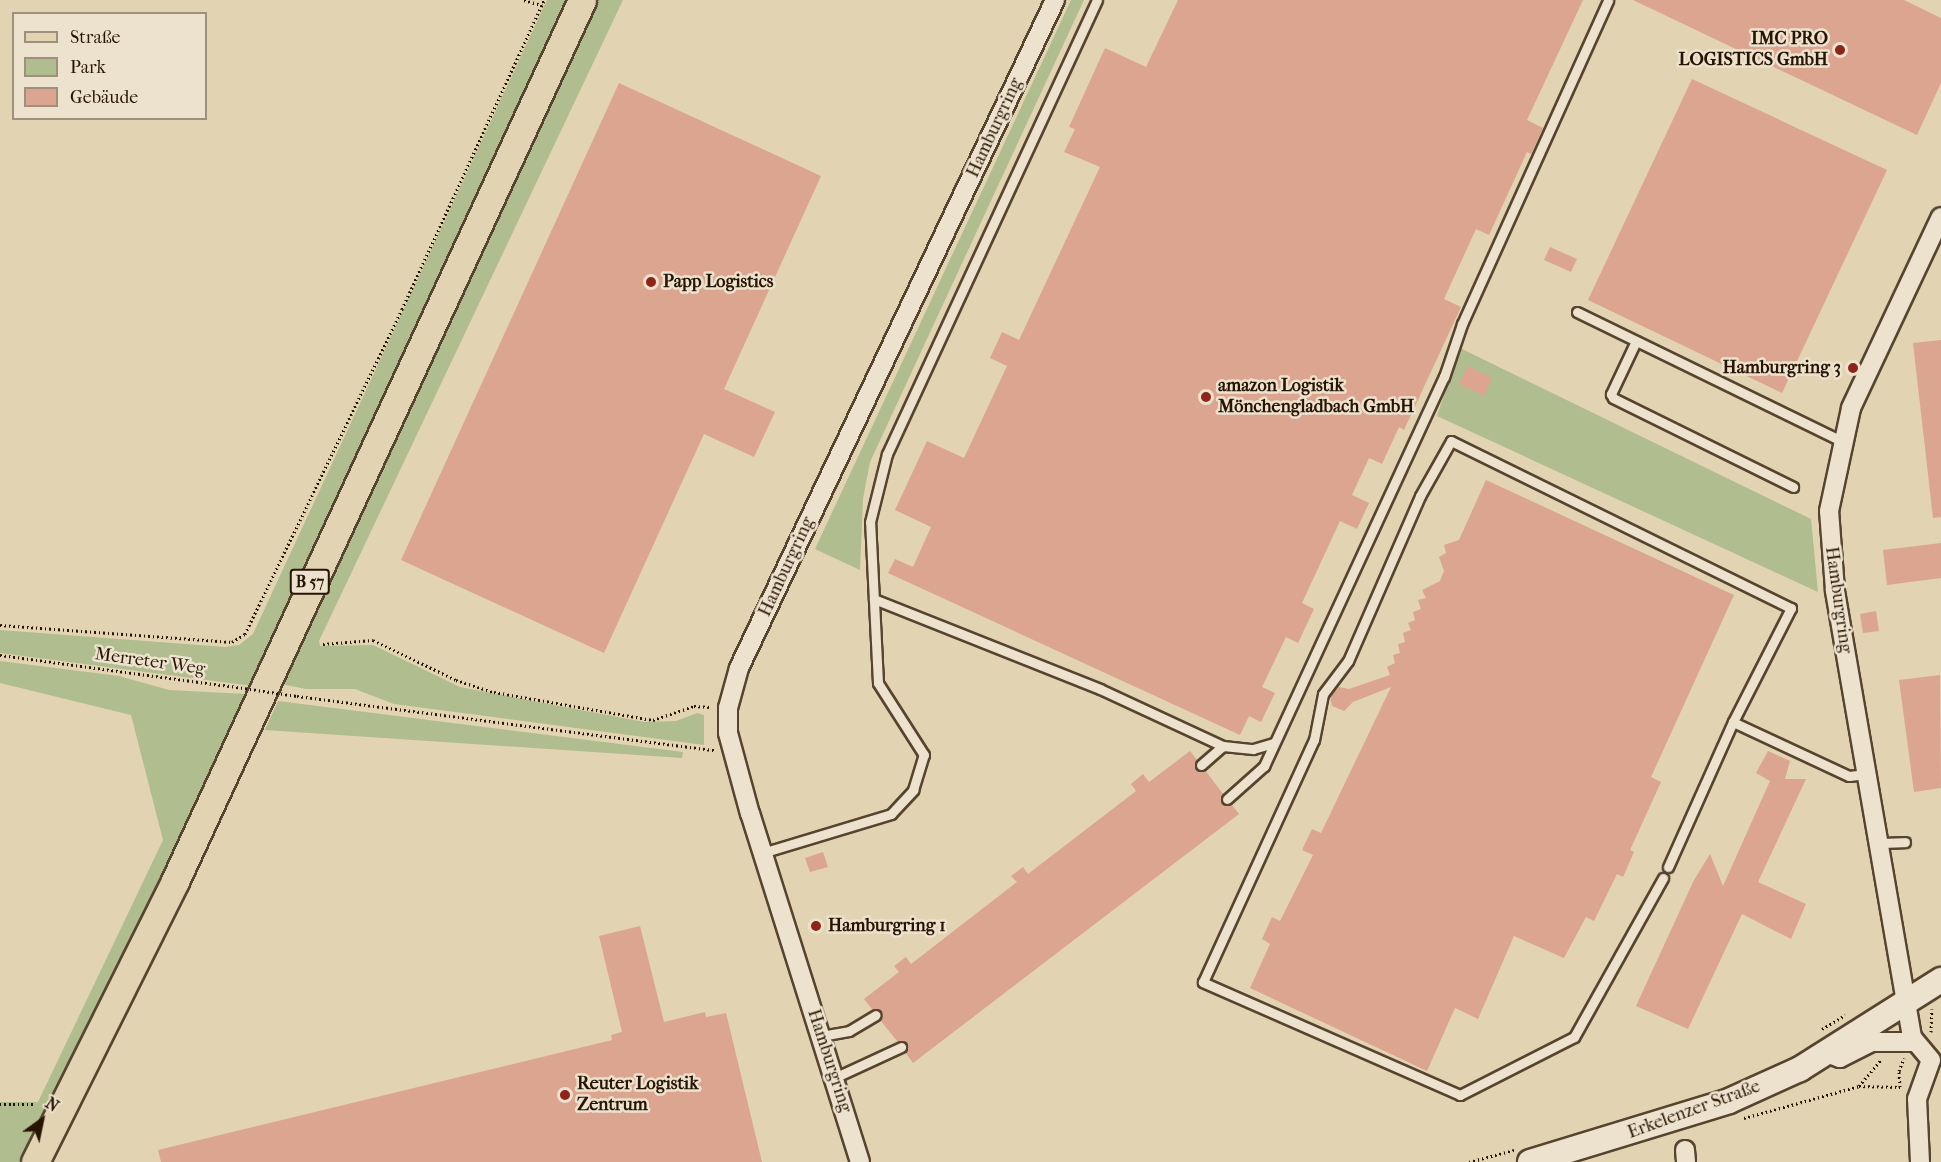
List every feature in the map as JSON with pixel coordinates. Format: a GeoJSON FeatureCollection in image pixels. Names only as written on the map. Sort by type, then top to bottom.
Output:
{"type":"FeatureCollection","features":[{"type":"Feature","properties":{"kind":"main road","name":"B 57"},"geometry":{"type":"LineString","coordinates":[[35,1162],[175,881],[582,0]]}},
{"type":"Feature","properties":{"kind":"street","name":"Hamburgring"},"geometry":{"type":"LineString","coordinates":[[860,1162],[762,853],[722,753],[717,708],[739,668],[1055,0]]}},
{"type":"Feature","properties":{"kind":"street","name":"Hamburgring"},"geometry":{"type":"LineString","coordinates":[[1926,1054],[1908,1001],[1866,774],[1829,535],[1832,487],[1841,441],[1865,375],[1941,217]]}},
{"type":"Feature","properties":{"kind":"street","name":"Erkelenzer Straße"},"geometry":{"type":"LineString","coordinates":[[1527,1155],[1729,1101],[1824,1042],[1908,1001],[1937,991]]}},
{"type":"Feature","properties":{"kind":"street"},"geometry":{"type":"LineString","coordinates":[[1824,1042],[1840,1058],[1870,1042],[1926,1054],[1917,1099],[1920,1162]]}},
{"type":"Feature","properties":{"kind":"lane"},"geometry":{"type":"LineString","coordinates":[[762,853],[891,814],[913,790],[924,755],[878,683],[870,522],[886,454],[1097,0]]}},
{"type":"Feature","properties":{"kind":"lane"},"geometry":{"type":"LineString","coordinates":[[1227,799],[1264,766],[1444,377],[1462,324],[1608,0]]}},
{"type":"Feature","properties":{"kind":"lane"},"geometry":{"type":"LineString","coordinates":[[1577,312],[1841,441]]}},
{"type":"Feature","properties":{"kind":"lane"},"geometry":{"type":"LineString","coordinates":[[1636,341],[1611,394],[1613,398],[1793,487]]}},
{"type":"Feature","properties":{"kind":"lane"},"geometry":{"type":"LineString","coordinates":[[1663,878],[1574,1037],[1460,1095],[1203,982],[1314,740],[1323,694],[1348,661],[1420,496],[1452,441],[1791,608],[1734,722],[1668,867]]}},
{"type":"Feature","properties":{"kind":"lane"},"geometry":{"type":"LineString","coordinates":[[874,599],[1100,689],[1223,746],[1253,749],[1274,743]]}},
{"type":"Feature","properties":{"kind":"lane"},"geometry":{"type":"LineString","coordinates":[[1734,722],[1849,776],[1866,774]]}},
{"type":"Feature","properties":{"kind":"lane"},"geometry":{"type":"LineString","coordinates":[[1201,765],[1223,746]]}},
{"type":"Feature","properties":{"kind":"lane"},"geometry":{"type":"LineString","coordinates":[[1880,843],[1905,842]]}},
{"type":"Feature","properties":{"kind":"lane"},"geometry":{"type":"LineString","coordinates":[[820,1036],[849,1030],[876,1015]]}},
{"type":"Feature","properties":{"kind":"lane"},"geometry":{"type":"LineString","coordinates":[[834,1078],[901,1047]]}},
{"type":"Feature","properties":{"kind":"path"},"geometry":{"type":"LineString","coordinates":[[524,0],[542,5]]}},
{"type":"Feature","properties":{"kind":"path"},"geometry":{"type":"LineString","coordinates":[[0,625],[232,642],[245,634],[402,309],[544,0]]}},
{"type":"Feature","properties":{"kind":"path"},"geometry":{"type":"LineString","coordinates":[[323,644],[373,640],[456,680],[494,692],[653,720],[694,706],[717,708]]}},
{"type":"Feature","properties":{"kind":"path","name":"Merreter Weg"},"geometry":{"type":"LineString","coordinates":[[0,655],[722,753]]}},
{"type":"Feature","properties":{"kind":"path"},"geometry":{"type":"LineString","coordinates":[[715,740],[722,753]]}},
{"type":"Feature","properties":{"kind":"path"},"geometry":{"type":"LineString","coordinates":[[1859,1086],[1867,1089],[1900,1087],[1902,1059],[1926,1054],[1933,1037],[1937,991]]}},
{"type":"Feature","properties":{"kind":"path"},"geometry":{"type":"LineString","coordinates":[[1824,1042],[1849,1013]]}},
{"type":"Feature","properties":{"kind":"path"},"geometry":{"type":"LineString","coordinates":[[0,1104],[34,1104]]}},
{"type":"Feature","properties":{"kind":"path"},"geometry":{"type":"LineString","coordinates":[[1469,1162],[1527,1155]]}},
{"type":"Feature","properties":{"kind":"green space"},"geometry":{"type":"Polygon","coordinates":[[[547,0],[572,0],[253,686],[0,653],[0,630],[225,647],[239,645],[253,634],[547,0]]]}},
{"type":"Feature","properties":{"kind":"green space"},"geometry":{"type":"Polygon","coordinates":[[[596,0],[623,0],[319,641],[320,646],[373,645],[460,687],[644,722],[676,721],[697,713],[704,715],[704,745],[394,704],[355,689],[306,689],[281,684],[596,0]]]}},
{"type":"Feature","properties":{"kind":"green space"},"geometry":{"type":"Polygon","coordinates":[[[1071,0],[1084,0],[870,462],[863,499],[860,570],[815,549],[1071,0]]]}},
{"type":"Feature","properties":{"kind":"green space"},"geometry":{"type":"Polygon","coordinates":[[[1460,348],[1811,519],[1818,592],[1437,416],[1460,348]]]}},
{"type":"Feature","properties":{"kind":"green space"},"geometry":{"type":"Polygon","coordinates":[[[0,661],[119,676],[169,690],[246,694],[85,1044],[40,1131],[19,1162],[0,1162],[0,1102],[38,1102],[163,840],[131,715],[0,683],[0,661]]]}},
{"type":"Feature","properties":{"kind":"green space"},"geometry":{"type":"Polygon","coordinates":[[[278,701],[683,752],[682,758],[265,730],[278,701]]]}},
{"type":"Feature","properties":{"kind":"building","name":"amazon Logistik Mönchengladbach GmbH"},"geometry":{"type":"Polygon","coordinates":[[[1178,0],[1583,0],[1527,120],[1543,128],[1531,154],[1527,152],[1489,235],[1476,229],[1444,299],[1461,307],[1404,430],[1399,427],[1382,464],[1369,458],[1352,495],[1369,503],[1357,529],[1340,521],[1302,603],[1314,609],[1298,643],[1286,637],[1262,687],[1275,693],[1261,722],[1249,716],[1240,735],[888,573],[895,559],[913,567],[931,527],[895,510],[927,441],[964,458],[1007,366],[990,358],[1002,332],[1019,340],[1100,167],[1064,152],[1075,129],[1069,127],[1105,48],[1146,67],[1178,0]]]}},
{"type":"Feature","properties":{"kind":"building","name":"IMC PRO LOGISTICS GmbH"},"geometry":{"type":"Polygon","coordinates":[[[1633,0],[1904,0],[1941,18],[1941,83],[1917,135],[1633,0]]]}},
{"type":"Feature","properties":{"kind":"building"},"geometry":{"type":"Polygon","coordinates":[[[1692,79],[1887,170],[1782,393],[1588,300],[1692,79]]]}},
{"type":"Feature","properties":{"kind":"building","name":"Papp Logistics"},"geometry":{"type":"Polygon","coordinates":[[[619,83],[821,176],[724,389],[775,412],[754,457],[704,434],[604,653],[401,560],[619,83]]]}},
{"type":"Feature","properties":{"kind":"building"},"geometry":{"type":"Polygon","coordinates":[[[1550,247],[1577,259],[1571,272],[1544,260],[1550,247]]]}},
{"type":"Feature","properties":{"kind":"building"},"geometry":{"type":"Polygon","coordinates":[[[1941,340],[1941,517],[1933,518],[1913,343],[1941,340]]]}},
{"type":"Feature","properties":{"kind":"building"},"geometry":{"type":"Polygon","coordinates":[[[1468,366],[1492,378],[1484,396],[1459,384],[1468,366]]]}},
{"type":"Feature","properties":{"kind":"building"},"geometry":{"type":"Polygon","coordinates":[[[1486,480],[1734,595],[1651,777],[1661,782],[1630,850],[1634,852],[1623,877],[1617,874],[1594,921],[1586,917],[1564,958],[1514,936],[1478,1019],[1455,1008],[1427,1071],[1250,988],[1270,944],[1262,939],[1272,917],[1280,921],[1313,855],[1302,850],[1312,829],[1321,833],[1391,687],[1353,702],[1344,711],[1332,706],[1330,696],[1339,687],[1349,689],[1390,675],[1387,667],[1395,663],[1393,655],[1400,653],[1398,644],[1405,642],[1403,633],[1411,630],[1408,623],[1415,620],[1413,612],[1421,609],[1418,600],[1426,598],[1422,590],[1440,581],[1444,571],[1439,557],[1446,553],[1444,545],[1459,540],[1486,480]]]}},
{"type":"Feature","properties":{"kind":"building"},"geometry":{"type":"Polygon","coordinates":[[[1941,543],[1941,578],[1887,585],[1883,550],[1941,543]]]}},
{"type":"Feature","properties":{"kind":"building"},"geometry":{"type":"Polygon","coordinates":[[[1876,611],[1879,631],[1863,633],[1860,614],[1876,611]]]}},
{"type":"Feature","properties":{"kind":"building"},"geometry":{"type":"Polygon","coordinates":[[[1940,675],[1941,788],[1914,792],[1899,680],[1940,675]]]}},
{"type":"Feature","properties":{"kind":"building"},"geometry":{"type":"Polygon","coordinates":[[[1190,751],[1197,760],[1196,769],[1205,770],[1223,794],[1222,803],[1231,804],[1239,814],[913,1063],[905,1052],[907,1044],[897,1041],[880,1020],[881,1011],[872,1009],[864,999],[899,972],[894,966],[906,957],[911,964],[1017,882],[1011,876],[1023,867],[1028,874],[1136,791],[1131,784],[1143,774],[1149,782],[1190,751]]]}},
{"type":"Feature","properties":{"kind":"building"},"geometry":{"type":"Polygon","coordinates":[[[1768,751],[1790,761],[1785,779],[1806,779],[1758,882],[1806,904],[1791,939],[1742,914],[1688,1029],[1636,1006],[1694,880],[1710,854],[1723,886],[1770,781],[1756,773],[1768,751]]]}},
{"type":"Feature","properties":{"kind":"building"},"geometry":{"type":"Polygon","coordinates":[[[823,852],[828,867],[810,872],[805,858],[823,852]]]}},
{"type":"Feature","properties":{"kind":"building","name":"Reuter Logistik Zentrum"},"geometry":{"type":"Polygon","coordinates":[[[640,926],[664,1022],[705,1012],[706,1017],[726,1013],[762,1162],[161,1162],[158,1150],[612,1040],[611,1035],[622,1032],[599,936],[640,926]]]}},
{"type":"Feature","properties":{"kind":"place","name":"IMC PRO LOGISTICS GmbH"},"geometry":{"type":"Point","coordinates":[1840,50]}},
{"type":"Feature","properties":{"kind":"place","name":"Papp Logistics"},"geometry":{"type":"Point","coordinates":[651,282]}},
{"type":"Feature","properties":{"kind":"place","name":"Hamburgring 3"},"geometry":{"type":"Point","coordinates":[1853,368]}},
{"type":"Feature","properties":{"kind":"place","name":"amazon Logistik Mönchengladbach GmbH"},"geometry":{"type":"Point","coordinates":[1206,397]}},
{"type":"Feature","properties":{"kind":"place","name":"Hamburgring 1"},"geometry":{"type":"Point","coordinates":[816,926]}},
{"type":"Feature","properties":{"kind":"place","name":"Reuter Logistik Zentrum"},"geometry":{"type":"Point","coordinates":[565,1095]}}]}
